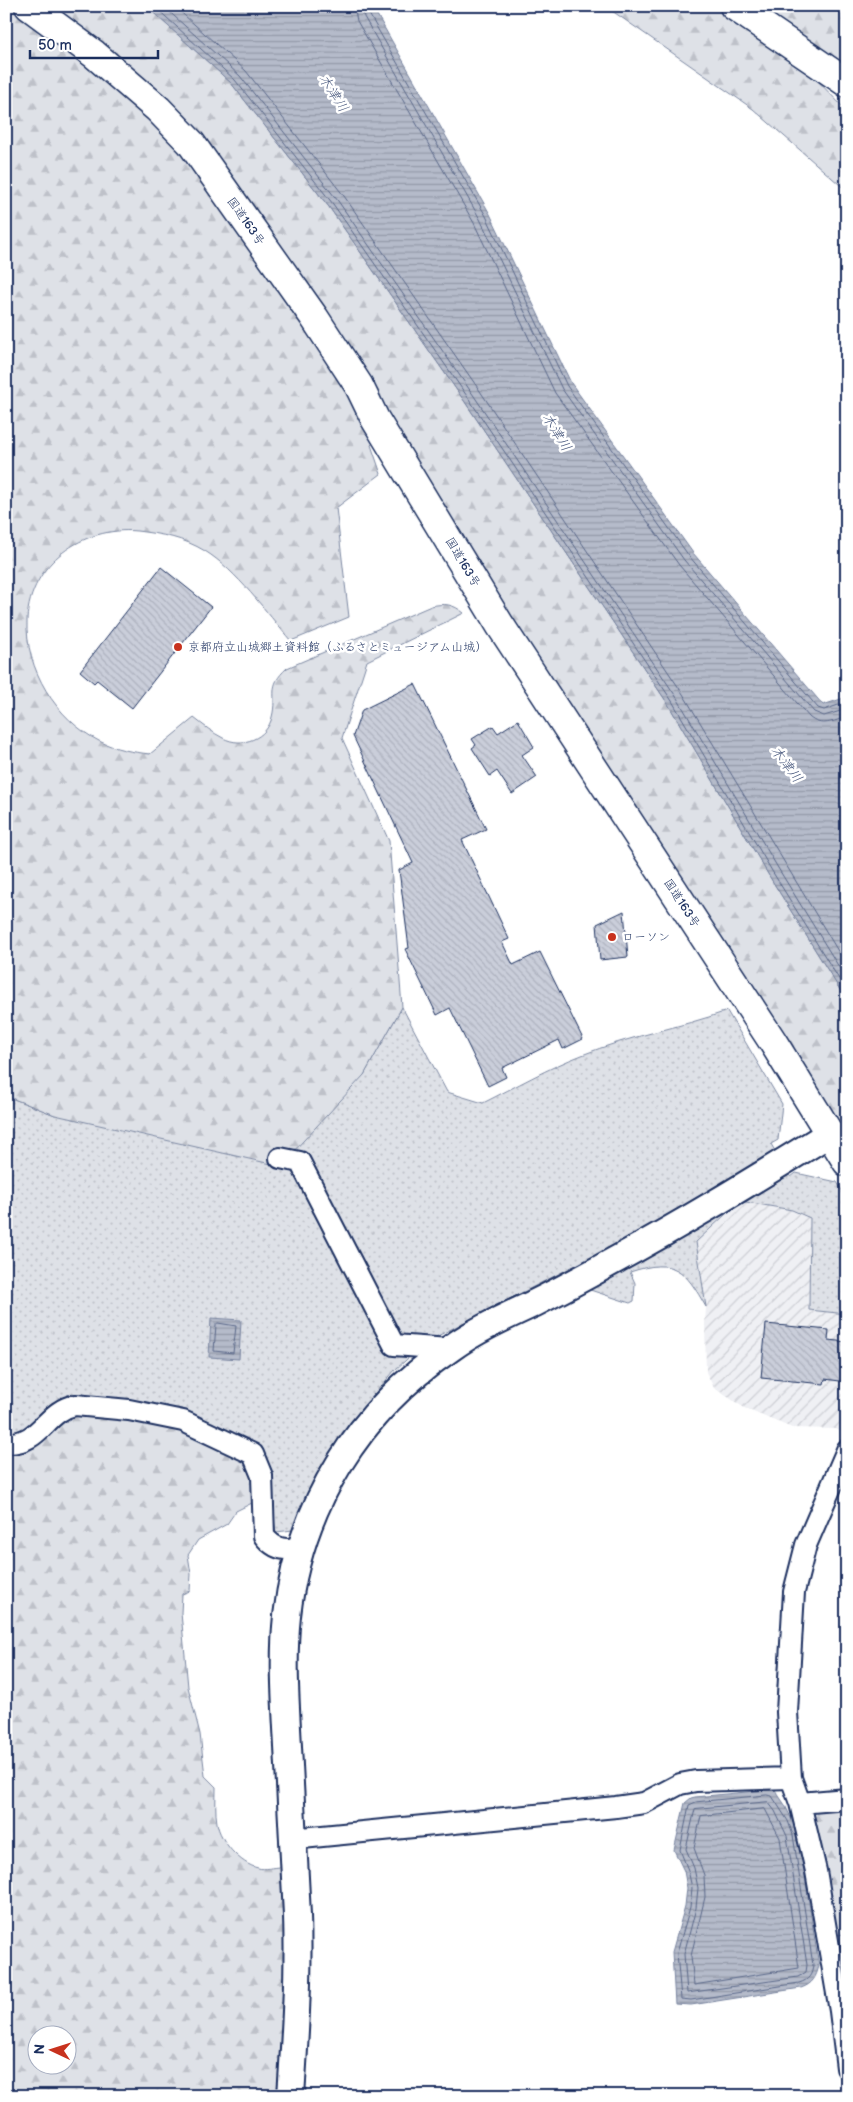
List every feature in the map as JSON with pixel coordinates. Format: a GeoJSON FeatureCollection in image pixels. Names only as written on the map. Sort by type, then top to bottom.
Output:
{"type":"FeatureCollection","features":[{"type":"Feature","properties":{"kind":"main road","name":"国道163号"},"geometry":{"type":"LineString","coordinates":[[29,6],[101,60],[158,108],[191,143],[314,317],[359,386],[375,419],[500,625],[847,1162]]}},
{"type":"Feature","properties":{"kind":"main road"},"geometry":{"type":"LineString","coordinates":[[734,6],[847,83]]}},
{"type":"Feature","properties":{"kind":"street"},"geometry":{"type":"LineString","coordinates":[[291,2096],[295,2041],[297,1916],[285,1676],[287,1616],[301,1546],[314,1509],[332,1473],[354,1439],[402,1386],[449,1348],[690,1220],[830,1133]]}},
{"type":"Feature","properties":{"kind":"street"},"geometry":{"type":"LineString","coordinates":[[280,1158],[300,1162],[394,1345],[449,1348]]}},
{"type":"Feature","properties":{"kind":"street"},"geometry":{"type":"LineString","coordinates":[[6,1444],[17,1443],[31,1437],[55,1413],[75,1404],[128,1410],[184,1422],[253,1454],[262,1476],[264,1536],[269,1543],[282,1549],[288,1550],[301,1546]]}},
{"type":"Feature","properties":{"kind":"street"},"geometry":{"type":"LineString","coordinates":[[846,1451],[806,1545],[794,1592],[786,1712],[791,1778],[800,1803],[816,1871],[840,2011],[847,2068]]}},
{"type":"Feature","properties":{"kind":"street"},"geometry":{"type":"LineString","coordinates":[[292,1840],[644,1803],[680,1784],[696,1781],[791,1778]]}},
{"type":"Feature","properties":{"kind":"street"},"geometry":{"type":"LineString","coordinates":[[800,1803],[847,1799]]}},
{"type":"Feature","properties":{"kind":"shaded area"},"geometry":{"type":"Polygon","coordinates":[[[739,1201],[792,1210],[810,1218],[809,1309],[847,1314],[847,1435],[836,1429],[792,1428],[746,1409],[714,1388],[706,1372],[706,1307],[696,1242],[739,1201]]]}},
{"type":"Feature","properties":{"kind":"green space"},"geometry":{"type":"Polygon","coordinates":[[[6,6],[13,6],[37,22],[128,96],[189,158],[320,345],[376,440],[371,445],[381,474],[336,508],[349,617],[291,641],[251,593],[228,569],[205,551],[189,543],[172,537],[137,531],[117,531],[97,535],[79,542],[63,552],[49,565],[38,581],[30,600],[27,620],[31,656],[46,691],[57,706],[69,720],[99,741],[130,751],[150,754],[194,718],[223,738],[230,741],[246,742],[259,736],[269,725],[274,709],[275,686],[277,680],[287,668],[431,606],[449,605],[464,613],[367,661],[342,738],[389,841],[402,1007],[364,1075],[280,1166],[55,1115],[6,1096],[6,6]]]}},
{"type":"Feature","properties":{"kind":"green space"},"geometry":{"type":"Polygon","coordinates":[[[47,6],[146,6],[231,83],[329,207],[465,402],[668,704],[768,874],[847,1001],[847,1133],[792,1055],[476,566],[289,263],[47,6]]]}},
{"type":"Feature","properties":{"kind":"green space"},"geometry":{"type":"Polygon","coordinates":[[[605,6],[715,6],[810,73],[847,111],[847,191],[753,109],[605,6]]]}},
{"type":"Feature","properties":{"kind":"green space"},"geometry":{"type":"Polygon","coordinates":[[[755,6],[847,6],[847,66],[755,6]]]}},
{"type":"Feature","properties":{"kind":"green space"},"geometry":{"type":"Polygon","coordinates":[[[402,1007],[447,1092],[483,1103],[569,1060],[600,1048],[727,1011],[782,1104],[778,1140],[771,1144],[775,1151],[600,1255],[574,1266],[426,1342],[395,1370],[359,1412],[320,1468],[293,1530],[276,1532],[271,1502],[6,1451],[6,1096],[55,1115],[364,1075],[402,1007]]]}},
{"type":"Feature","properties":{"kind":"green space"},"geometry":{"type":"Polygon","coordinates":[[[788,1171],[791,1177],[796,1173],[837,1182],[847,1199],[847,1314],[809,1310],[810,1218],[792,1210],[740,1201],[696,1242],[706,1307],[685,1276],[677,1270],[668,1267],[658,1266],[630,1272],[635,1283],[634,1301],[630,1303],[584,1288],[788,1171]]]}},
{"type":"Feature","properties":{"kind":"green space"},"geometry":{"type":"Polygon","coordinates":[[[65,1414],[181,1425],[250,1455],[258,1500],[236,1511],[227,1524],[198,1540],[188,1555],[191,1574],[190,1591],[182,1594],[181,1613],[188,1687],[200,1734],[205,1776],[216,1787],[216,1814],[219,1830],[232,1851],[244,1862],[261,1869],[282,1867],[286,1950],[279,2096],[6,2096],[6,1451],[65,1414]]]}},
{"type":"Feature","properties":{"kind":"green space"},"geometry":{"type":"Polygon","coordinates":[[[847,1805],[847,1933],[834,1936],[812,1811],[847,1805]]]}},
{"type":"Feature","properties":{"kind":"green space"},"geometry":{"type":"Polygon","coordinates":[[[847,1933],[847,2024],[834,1936],[847,1933]]]}},
{"type":"Feature","properties":{"kind":"water","name":"木津川"},"geometry":{"type":"Polygon","coordinates":[[[146,6],[372,6],[490,214],[571,383],[693,553],[823,705],[847,697],[847,1001],[768,874],[668,704],[465,402],[329,207],[231,83],[146,6]]]}},
{"type":"Feature","properties":{"kind":"water"},"geometry":{"type":"Polygon","coordinates":[[[211,1318],[241,1320],[239,1359],[209,1357],[211,1318]]]}},
{"type":"Feature","properties":{"kind":"water"},"geometry":{"type":"Polygon","coordinates":[[[775,1790],[785,1805],[798,1833],[819,1966],[817,1974],[811,1982],[801,1988],[691,2005],[675,2004],[672,1952],[685,1906],[687,1888],[684,1871],[674,1850],[685,1803],[695,1797],[775,1790]]]}},
{"type":"Feature","properties":{"kind":"building"},"geometry":{"type":"Polygon","coordinates":[[[161,567],[211,607],[132,708],[97,680],[94,683],[80,671],[161,567]]]}},
{"type":"Feature","properties":{"kind":"building"},"geometry":{"type":"Polygon","coordinates":[[[415,684],[486,829],[462,840],[509,939],[502,942],[513,965],[540,952],[583,1039],[563,1049],[559,1040],[502,1068],[506,1077],[488,1086],[450,1008],[437,1015],[405,949],[409,948],[399,870],[413,863],[353,736],[362,710],[415,684]]]}},
{"type":"Feature","properties":{"kind":"building"},"geometry":{"type":"Polygon","coordinates":[[[518,720],[534,747],[522,755],[537,777],[512,794],[497,771],[490,776],[472,748],[476,745],[472,739],[493,726],[498,733],[518,720]]]}},
{"type":"Feature","properties":{"kind":"building","name":"ローソン"},"geometry":{"type":"Polygon","coordinates":[[[624,911],[628,957],[600,960],[597,924],[624,911]]]}},
{"type":"Feature","properties":{"kind":"building"},"geometry":{"type":"Polygon","coordinates":[[[766,1324],[829,1330],[828,1340],[847,1342],[847,1382],[825,1379],[824,1384],[761,1378],[766,1324]]]}},
{"type":"Feature","properties":{"kind":"place","name":"京都府立山城郷土資料館（ふるさとミュージアム山城）"},"geometry":{"type":"Point","coordinates":[178,647]}},
{"type":"Feature","properties":{"kind":"place","name":"ローソン"},"geometry":{"type":"Point","coordinates":[612,937]}}]}
